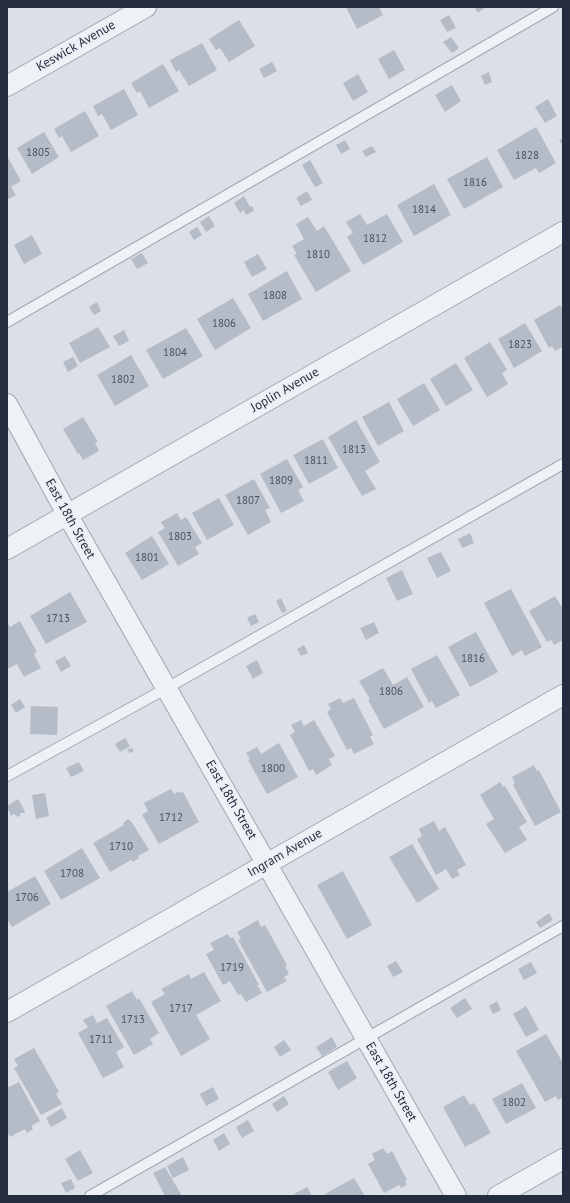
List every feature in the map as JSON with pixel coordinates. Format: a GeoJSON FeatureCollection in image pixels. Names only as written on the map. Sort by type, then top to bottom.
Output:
{"type":"FeatureCollection","features":[{"type":"Feature","properties":{"kind":"street","name":"Keswick Avenue"},"geometry":{"type":"LineString","coordinates":[[7,86],[146,7]]}},
{"type":"Feature","properties":{"kind":"street","name":"Joplin Avenue"},"geometry":{"type":"LineString","coordinates":[[7,549],[563,232]]}},
{"type":"Feature","properties":{"kind":"street","name":"East 18th Street"},"geometry":{"type":"LineString","coordinates":[[7,404],[67,514],[456,1196]]}},
{"type":"Feature","properties":{"kind":"street","name":"Ingram Avenue"},"geometry":{"type":"LineString","coordinates":[[7,1012],[563,695]]}},
{"type":"Feature","properties":{"kind":"street"},"geometry":{"type":"LineString","coordinates":[[498,1196],[563,1159]]}},
{"type":"Feature","properties":{"kind":"lane"},"geometry":{"type":"LineString","coordinates":[[7,322],[553,7]]}},
{"type":"Feature","properties":{"kind":"lane"},"geometry":{"type":"LineString","coordinates":[[7,776],[167,688],[563,464]]}},
{"type":"Feature","properties":{"kind":"lane"},"geometry":{"type":"LineString","coordinates":[[90,1196],[563,926]]}},
{"type":"Feature","properties":{"kind":"building"},"geometry":{"type":"Polygon","coordinates":[[[346,7],[379,7],[383,15],[357,29],[346,7]]]}},
{"type":"Feature","properties":{"kind":"building"},"geometry":{"type":"Polygon","coordinates":[[[474,7],[486,7],[478,13],[474,7]]]}},
{"type":"Feature","properties":{"kind":"building"},"geometry":{"type":"Polygon","coordinates":[[[449,15],[456,28],[447,32],[440,20],[449,15]]]}},
{"type":"Feature","properties":{"kind":"building"},"geometry":{"type":"Polygon","coordinates":[[[239,20],[255,46],[229,62],[220,48],[216,50],[209,39],[239,20]]]}},
{"type":"Feature","properties":{"kind":"building"},"geometry":{"type":"Polygon","coordinates":[[[451,37],[459,48],[452,53],[443,42],[451,37]]]}},
{"type":"Feature","properties":{"kind":"building"},"geometry":{"type":"Polygon","coordinates":[[[202,43],[217,70],[189,86],[179,70],[176,72],[170,60],[202,43]]]}},
{"type":"Feature","properties":{"kind":"building"},"geometry":{"type":"Polygon","coordinates":[[[394,50],[405,70],[389,79],[378,59],[394,50]]]}},
{"type":"Feature","properties":{"kind":"building"},"geometry":{"type":"Polygon","coordinates":[[[272,62],[277,71],[264,78],[259,69],[272,62]]]}},
{"type":"Feature","properties":{"kind":"building"},"geometry":{"type":"Polygon","coordinates":[[[163,64],[179,91],[149,108],[140,91],[137,93],[131,83],[163,64]]]}},
{"type":"Feature","properties":{"kind":"building"},"geometry":{"type":"Polygon","coordinates":[[[489,72],[492,82],[485,85],[481,76],[489,72]]]}},
{"type":"Feature","properties":{"kind":"building"},"geometry":{"type":"Polygon","coordinates":[[[358,74],[368,92],[353,101],[343,83],[358,74]]]}},
{"type":"Feature","properties":{"kind":"building"},"geometry":{"type":"Polygon","coordinates":[[[452,85],[461,101],[445,112],[435,95],[452,85]]]}},
{"type":"Feature","properties":{"kind":"building"},"geometry":{"type":"Polygon","coordinates":[[[124,89],[138,115],[111,130],[102,114],[98,116],[93,106],[124,89]]]}},
{"type":"Feature","properties":{"kind":"building"},"geometry":{"type":"Polygon","coordinates":[[[548,99],[557,116],[545,123],[535,107],[548,99]]]}},
{"type":"Feature","properties":{"kind":"building"},"geometry":{"type":"Polygon","coordinates":[[[85,111],[99,136],[71,152],[62,136],[59,138],[54,129],[85,111]]]}},
{"type":"Feature","properties":{"kind":"building"},"geometry":{"type":"Polygon","coordinates":[[[536,127],[556,163],[539,173],[536,168],[514,180],[497,150],[536,127]]]}},
{"type":"Feature","properties":{"kind":"building"},"geometry":{"type":"Polygon","coordinates":[[[44,132],[59,157],[32,174],[17,148],[44,132]]]}},
{"type":"Feature","properties":{"kind":"building"},"geometry":{"type":"Polygon","coordinates":[[[563,138],[563,146],[559,140],[563,138]]]}},
{"type":"Feature","properties":{"kind":"building"},"geometry":{"type":"Polygon","coordinates":[[[345,140],[350,149],[341,154],[336,145],[345,140]]]}},
{"type":"Feature","properties":{"kind":"building"},"geometry":{"type":"Polygon","coordinates":[[[372,146],[376,152],[366,157],[362,151],[372,146]]]}},
{"type":"Feature","properties":{"kind":"building"},"geometry":{"type":"Polygon","coordinates":[[[7,156],[21,181],[11,187],[16,195],[7,200],[7,156]]]}},
{"type":"Feature","properties":{"kind":"building"},"geometry":{"type":"Polygon","coordinates":[[[487,157],[503,187],[464,209],[447,179],[487,157]]]}},
{"type":"Feature","properties":{"kind":"building"},"geometry":{"type":"Polygon","coordinates":[[[310,160],[323,183],[315,187],[302,165],[310,160]]]}},
{"type":"Feature","properties":{"kind":"building"},"geometry":{"type":"Polygon","coordinates":[[[434,184],[451,215],[414,236],[397,205],[434,184]]]}},
{"type":"Feature","properties":{"kind":"building"},"geometry":{"type":"Polygon","coordinates":[[[307,191],[312,200],[301,206],[296,198],[307,191]]]}},
{"type":"Feature","properties":{"kind":"building"},"geometry":{"type":"Polygon","coordinates":[[[244,196],[254,211],[246,215],[244,210],[240,213],[234,203],[244,196]]]}},
{"type":"Feature","properties":{"kind":"building"},"geometry":{"type":"Polygon","coordinates":[[[360,214],[367,225],[387,214],[403,242],[363,265],[347,237],[353,233],[346,222],[360,214]]]}},
{"type":"Feature","properties":{"kind":"building"},"geometry":{"type":"Polygon","coordinates":[[[209,216],[215,226],[206,232],[200,222],[209,216]]]}},
{"type":"Feature","properties":{"kind":"building"},"geometry":{"type":"Polygon","coordinates":[[[308,217],[317,231],[324,226],[351,271],[316,292],[294,255],[297,254],[292,246],[304,239],[296,224],[308,217]]]}},
{"type":"Feature","properties":{"kind":"building"},"geometry":{"type":"Polygon","coordinates":[[[197,227],[202,235],[194,240],[189,232],[197,227]]]}},
{"type":"Feature","properties":{"kind":"building"},"geometry":{"type":"Polygon","coordinates":[[[32,235],[42,254],[24,264],[14,245],[32,235]]]}},
{"type":"Feature","properties":{"kind":"building"},"geometry":{"type":"Polygon","coordinates":[[[142,253],[148,263],[137,269],[131,259],[142,253]]]}},
{"type":"Feature","properties":{"kind":"building"},"geometry":{"type":"Polygon","coordinates":[[[258,254],[267,269],[252,277],[244,262],[258,254]]]}},
{"type":"Feature","properties":{"kind":"building"},"geometry":{"type":"Polygon","coordinates":[[[287,271],[302,299],[263,321],[248,294],[287,271]]]}},
{"type":"Feature","properties":{"kind":"building"},"geometry":{"type":"Polygon","coordinates":[[[233,298],[251,328],[215,350],[197,319],[233,298]]]}},
{"type":"Feature","properties":{"kind":"building"},"geometry":{"type":"Polygon","coordinates":[[[97,302],[101,311],[94,315],[89,307],[97,302]]]}},
{"type":"Feature","properties":{"kind":"building"},"geometry":{"type":"Polygon","coordinates":[[[560,305],[563,310],[563,347],[555,351],[552,346],[549,348],[534,320],[560,305]]]}},
{"type":"Feature","properties":{"kind":"building"},"geometry":{"type":"Polygon","coordinates":[[[525,323],[542,351],[514,368],[498,339],[525,323]]]}},
{"type":"Feature","properties":{"kind":"building"},"geometry":{"type":"Polygon","coordinates":[[[98,327],[110,347],[80,363],[69,343],[98,327]]]}},
{"type":"Feature","properties":{"kind":"building"},"geometry":{"type":"Polygon","coordinates":[[[186,328],[203,356],[163,379],[146,350],[186,328]]]}},
{"type":"Feature","properties":{"kind":"building"},"geometry":{"type":"Polygon","coordinates":[[[124,330],[129,341],[119,346],[113,336],[124,330]]]}},
{"type":"Feature","properties":{"kind":"building"},"geometry":{"type":"Polygon","coordinates":[[[490,342],[507,370],[502,373],[508,384],[487,397],[464,358],[490,342]]]}},
{"type":"Feature","properties":{"kind":"building"},"geometry":{"type":"Polygon","coordinates":[[[131,355],[149,386],[115,406],[97,375],[131,355]]]}},
{"type":"Feature","properties":{"kind":"building"},"geometry":{"type":"Polygon","coordinates":[[[73,357],[78,366],[68,372],[63,362],[73,357]]]}},
{"type":"Feature","properties":{"kind":"building"},"geometry":{"type":"Polygon","coordinates":[[[456,363],[473,390],[446,406],[430,379],[456,363]]]}},
{"type":"Feature","properties":{"kind":"building"},"geometry":{"type":"Polygon","coordinates":[[[424,383],[440,410],[413,426],[397,399],[424,383]]]}},
{"type":"Feature","properties":{"kind":"building"},"geometry":{"type":"Polygon","coordinates":[[[389,402],[404,431],[378,446],[362,417],[389,402]]]}},
{"type":"Feature","properties":{"kind":"building"},"geometry":{"type":"Polygon","coordinates":[[[83,417],[98,442],[95,443],[99,451],[83,460],[63,429],[83,417]]]}},
{"type":"Feature","properties":{"kind":"building"},"geometry":{"type":"Polygon","coordinates":[[[356,420],[380,462],[365,471],[376,489],[362,496],[328,437],[356,420]]]}},
{"type":"Feature","properties":{"kind":"building"},"geometry":{"type":"Polygon","coordinates":[[[323,439],[338,468],[309,484],[293,455],[323,439]]]}},
{"type":"Feature","properties":{"kind":"building"},"geometry":{"type":"Polygon","coordinates":[[[287,459],[303,487],[298,490],[304,501],[281,513],[260,474],[287,459]]]}},
{"type":"Feature","properties":{"kind":"building"},"geometry":{"type":"Polygon","coordinates":[[[254,479],[270,508],[265,510],[271,522],[248,535],[225,495],[254,479]]]}},
{"type":"Feature","properties":{"kind":"building"},"geometry":{"type":"Polygon","coordinates":[[[219,498],[234,525],[207,540],[192,513],[219,498]]]}},
{"type":"Feature","properties":{"kind":"building"},"geometry":{"type":"Polygon","coordinates":[[[177,513],[181,520],[186,517],[202,543],[195,547],[199,554],[178,566],[158,532],[165,528],[161,522],[177,513]]]}},
{"type":"Feature","properties":{"kind":"building"},"geometry":{"type":"Polygon","coordinates":[[[470,533],[474,543],[462,548],[458,539],[470,533]]]}},
{"type":"Feature","properties":{"kind":"building"},"geometry":{"type":"Polygon","coordinates":[[[152,536],[169,564],[142,580],[125,553],[152,536]]]}},
{"type":"Feature","properties":{"kind":"building"},"geometry":{"type":"Polygon","coordinates":[[[441,552],[451,571],[437,578],[427,558],[441,552]]]}},
{"type":"Feature","properties":{"kind":"building"},"geometry":{"type":"Polygon","coordinates":[[[402,570],[413,594],[397,601],[386,578],[402,570]]]}},
{"type":"Feature","properties":{"kind":"building"},"geometry":{"type":"Polygon","coordinates":[[[511,589],[542,647],[525,656],[522,650],[512,656],[484,603],[511,589]]]}},
{"type":"Feature","properties":{"kind":"building"},"geometry":{"type":"Polygon","coordinates":[[[70,592],[87,622],[46,644],[30,616],[70,592]]]}},
{"type":"Feature","properties":{"kind":"building"},"geometry":{"type":"Polygon","coordinates":[[[555,596],[563,609],[563,640],[554,645],[551,640],[547,642],[529,611],[555,596]]]}},
{"type":"Feature","properties":{"kind":"building"},"geometry":{"type":"Polygon","coordinates":[[[281,598],[287,611],[282,613],[276,601],[281,598]]]}},
{"type":"Feature","properties":{"kind":"building"},"geometry":{"type":"Polygon","coordinates":[[[255,614],[259,622],[251,626],[247,618],[255,614]]]}},
{"type":"Feature","properties":{"kind":"building"},"geometry":{"type":"Polygon","coordinates":[[[20,621],[37,652],[34,654],[41,668],[24,677],[17,664],[7,669],[7,625],[8,624],[10,627],[20,621]]]}},
{"type":"Feature","properties":{"kind":"building"},"geometry":{"type":"Polygon","coordinates":[[[374,622],[379,633],[366,640],[360,628],[374,622]]]}},
{"type":"Feature","properties":{"kind":"building"},"geometry":{"type":"Polygon","coordinates":[[[476,632],[498,672],[470,687],[448,647],[476,632]]]}},
{"type":"Feature","properties":{"kind":"building"},"geometry":{"type":"Polygon","coordinates":[[[304,645],[308,653],[301,656],[297,649],[304,645]]]}},
{"type":"Feature","properties":{"kind":"building"},"geometry":{"type":"Polygon","coordinates":[[[437,655],[460,695],[436,708],[432,701],[429,703],[411,669],[437,655]]]}},
{"type":"Feature","properties":{"kind":"building"},"geometry":{"type":"Polygon","coordinates":[[[65,656],[71,666],[61,672],[55,661],[65,656]]]}},
{"type":"Feature","properties":{"kind":"building"},"geometry":{"type":"Polygon","coordinates":[[[257,660],[263,673],[253,679],[246,666],[257,660]]]}},
{"type":"Feature","properties":{"kind":"building"},"geometry":{"type":"Polygon","coordinates":[[[383,668],[393,685],[407,677],[424,707],[384,729],[368,700],[370,699],[359,681],[383,668]]]}},
{"type":"Feature","properties":{"kind":"building"},"geometry":{"type":"Polygon","coordinates":[[[340,698],[343,703],[354,698],[373,735],[370,737],[374,744],[354,754],[351,748],[347,750],[327,712],[331,709],[328,704],[340,698]]]}},
{"type":"Feature","properties":{"kind":"building"},"geometry":{"type":"Polygon","coordinates":[[[20,699],[25,707],[16,713],[11,705],[20,699]]]}},
{"type":"Feature","properties":{"kind":"building"},"geometry":{"type":"Polygon","coordinates":[[[31,706],[58,707],[57,735],[30,734],[31,706]]]}},
{"type":"Feature","properties":{"kind":"building"},"geometry":{"type":"Polygon","coordinates":[[[301,720],[304,726],[314,720],[335,756],[329,759],[332,765],[316,775],[313,769],[309,771],[290,735],[295,732],[291,725],[301,720]]]}},
{"type":"Feature","properties":{"kind":"building"},"geometry":{"type":"Polygon","coordinates":[[[125,738],[130,746],[120,752],[115,744],[125,738]]]}},
{"type":"Feature","properties":{"kind":"building"},"geometry":{"type":"Polygon","coordinates":[[[279,743],[298,777],[267,794],[248,760],[250,759],[246,753],[257,747],[261,754],[279,743]]]}},
{"type":"Feature","properties":{"kind":"building"},"geometry":{"type":"Polygon","coordinates":[[[131,748],[133,749],[133,752],[130,753],[127,750],[131,748]]]}},
{"type":"Feature","properties":{"kind":"building"},"geometry":{"type":"Polygon","coordinates":[[[79,762],[84,771],[71,777],[66,768],[79,762]]]}},
{"type":"Feature","properties":{"kind":"building"},"geometry":{"type":"Polygon","coordinates":[[[534,765],[537,771],[539,770],[561,812],[535,826],[513,785],[515,784],[512,777],[534,765]]]}},
{"type":"Feature","properties":{"kind":"building"},"geometry":{"type":"Polygon","coordinates":[[[500,782],[503,787],[505,786],[527,822],[519,827],[527,840],[505,853],[486,824],[494,819],[480,795],[500,782]]]}},
{"type":"Feature","properties":{"kind":"building"},"geometry":{"type":"Polygon","coordinates":[[[171,789],[174,794],[179,791],[180,793],[183,792],[199,822],[159,844],[142,815],[148,811],[144,803],[171,789]]]}},
{"type":"Feature","properties":{"kind":"building"},"geometry":{"type":"Polygon","coordinates":[[[45,793],[49,816],[36,819],[32,795],[45,793]]]}},
{"type":"Feature","properties":{"kind":"building"},"geometry":{"type":"Polygon","coordinates":[[[18,799],[25,811],[24,813],[20,813],[21,815],[18,817],[14,814],[11,816],[7,806],[18,799]]]}},
{"type":"Feature","properties":{"kind":"building"},"geometry":{"type":"Polygon","coordinates":[[[128,819],[131,821],[149,850],[138,856],[139,858],[133,862],[131,860],[110,872],[93,843],[124,825],[123,823],[128,819]]]}},
{"type":"Feature","properties":{"kind":"building"},"geometry":{"type":"Polygon","coordinates":[[[434,821],[439,831],[445,827],[466,865],[457,870],[460,875],[452,879],[446,869],[436,875],[417,839],[422,836],[419,829],[434,821]]]}},
{"type":"Feature","properties":{"kind":"building"},"geometry":{"type":"Polygon","coordinates":[[[412,844],[439,889],[417,903],[389,857],[412,844]]]}},
{"type":"Feature","properties":{"kind":"building"},"geometry":{"type":"Polygon","coordinates":[[[82,848],[100,878],[61,900],[44,871],[82,848]]]}},
{"type":"Feature","properties":{"kind":"building"},"geometry":{"type":"Polygon","coordinates":[[[343,871],[372,925],[347,939],[317,885],[343,871]]]}},
{"type":"Feature","properties":{"kind":"building"},"geometry":{"type":"Polygon","coordinates":[[[35,876],[51,904],[12,927],[7,919],[7,892],[35,876]]]}},
{"type":"Feature","properties":{"kind":"building"},"geometry":{"type":"Polygon","coordinates":[[[549,913],[553,920],[540,928],[536,922],[549,913]]]}},
{"type":"Feature","properties":{"kind":"building"},"geometry":{"type":"Polygon","coordinates":[[[258,920],[261,927],[265,925],[287,965],[285,966],[289,974],[284,977],[287,981],[267,992],[238,940],[241,939],[237,932],[258,920]]]}},
{"type":"Feature","properties":{"kind":"building"},"geometry":{"type":"Polygon","coordinates":[[[228,934],[230,938],[233,937],[262,993],[246,1002],[241,994],[238,995],[230,981],[223,985],[206,954],[214,950],[210,943],[228,934]]]}},
{"type":"Feature","properties":{"kind":"building"},"geometry":{"type":"Polygon","coordinates":[[[396,961],[403,972],[393,977],[387,966],[396,961]]]}},
{"type":"Feature","properties":{"kind":"building"},"geometry":{"type":"Polygon","coordinates":[[[531,962],[537,973],[524,980],[518,969],[531,962]]]}},
{"type":"Feature","properties":{"kind":"building"},"geometry":{"type":"Polygon","coordinates":[[[204,972],[221,1001],[196,1015],[210,1039],[181,1056],[151,1002],[165,994],[161,989],[189,974],[191,979],[204,972]]]}},
{"type":"Feature","properties":{"kind":"building"},"geometry":{"type":"Polygon","coordinates":[[[132,991],[137,1000],[139,998],[159,1033],[150,1039],[153,1044],[134,1055],[106,1006],[132,991]]]}},
{"type":"Feature","properties":{"kind":"building"},"geometry":{"type":"Polygon","coordinates":[[[465,998],[472,1009],[457,1018],[450,1008],[465,998]]]}},
{"type":"Feature","properties":{"kind":"building"},"geometry":{"type":"Polygon","coordinates":[[[497,1001],[501,1010],[493,1014],[489,1006],[497,1001]]]}},
{"type":"Feature","properties":{"kind":"building"},"geometry":{"type":"Polygon","coordinates":[[[526,1006],[539,1030],[526,1037],[513,1014],[526,1006]]]}},
{"type":"Feature","properties":{"kind":"building"},"geometry":{"type":"Polygon","coordinates":[[[93,1015],[97,1023],[107,1018],[124,1047],[116,1052],[124,1067],[103,1078],[78,1033],[88,1027],[83,1020],[93,1015]]]}},
{"type":"Feature","properties":{"kind":"building"},"geometry":{"type":"Polygon","coordinates":[[[546,1034],[563,1063],[563,1097],[558,1100],[556,1096],[545,1102],[516,1051],[546,1034]]]}},
{"type":"Feature","properties":{"kind":"building"},"geometry":{"type":"Polygon","coordinates":[[[332,1037],[337,1047],[322,1056],[316,1047],[332,1037]]]}},
{"type":"Feature","properties":{"kind":"building"},"geometry":{"type":"Polygon","coordinates":[[[284,1040],[291,1050],[280,1057],[274,1047],[284,1040]]]}},
{"type":"Feature","properties":{"kind":"building"},"geometry":{"type":"Polygon","coordinates":[[[34,1048],[59,1092],[56,1094],[62,1104],[41,1115],[14,1068],[18,1066],[14,1059],[34,1048]]]}},
{"type":"Feature","properties":{"kind":"building"},"geometry":{"type":"Polygon","coordinates":[[[347,1061],[357,1078],[338,1090],[328,1072],[347,1061]]]}},
{"type":"Feature","properties":{"kind":"building"},"geometry":{"type":"Polygon","coordinates":[[[19,1082],[40,1121],[31,1126],[33,1129],[27,1133],[25,1129],[10,1137],[7,1131],[7,1084],[9,1087],[19,1082]]]}},
{"type":"Feature","properties":{"kind":"building"},"geometry":{"type":"Polygon","coordinates":[[[522,1083],[536,1108],[506,1124],[492,1099],[522,1083]]]}},
{"type":"Feature","properties":{"kind":"building"},"geometry":{"type":"Polygon","coordinates":[[[213,1087],[219,1099],[206,1106],[200,1094],[213,1087]]]}},
{"type":"Feature","properties":{"kind":"building"},"geometry":{"type":"Polygon","coordinates":[[[464,1095],[470,1105],[474,1103],[491,1133],[465,1147],[443,1107],[464,1095]]]}},
{"type":"Feature","properties":{"kind":"building"},"geometry":{"type":"Polygon","coordinates":[[[284,1096],[289,1104],[277,1112],[272,1104],[284,1096]]]}},
{"type":"Feature","properties":{"kind":"building"},"geometry":{"type":"Polygon","coordinates":[[[62,1108],[67,1118],[51,1127],[46,1118],[62,1108]]]}},
{"type":"Feature","properties":{"kind":"building"},"geometry":{"type":"Polygon","coordinates":[[[248,1120],[254,1131],[242,1138],[236,1127],[248,1120]]]}},
{"type":"Feature","properties":{"kind":"building"},"geometry":{"type":"Polygon","coordinates":[[[224,1133],[230,1144],[219,1151],[213,1140],[224,1133]]]}},
{"type":"Feature","properties":{"kind":"building"},"geometry":{"type":"Polygon","coordinates":[[[383,1148],[387,1154],[392,1151],[407,1180],[405,1181],[407,1185],[401,1188],[399,1185],[384,1193],[368,1164],[375,1160],[372,1154],[383,1148]]]}},
{"type":"Feature","properties":{"kind":"building"},"geometry":{"type":"Polygon","coordinates":[[[80,1150],[93,1173],[78,1181],[65,1159],[80,1150]]]}},
{"type":"Feature","properties":{"kind":"building"},"geometry":{"type":"Polygon","coordinates":[[[183,1157],[189,1170],[173,1178],[167,1166],[183,1157]]]}},
{"type":"Feature","properties":{"kind":"building"},"geometry":{"type":"Polygon","coordinates":[[[165,1167],[182,1196],[165,1196],[153,1173],[165,1167]]]}},
{"type":"Feature","properties":{"kind":"building"},"geometry":{"type":"Polygon","coordinates":[[[354,1178],[365,1196],[326,1196],[325,1194],[354,1178]]]}},
{"type":"Feature","properties":{"kind":"building"},"geometry":{"type":"Polygon","coordinates":[[[71,1179],[75,1188],[66,1193],[61,1183],[71,1179]]]}},
{"type":"Feature","properties":{"kind":"building"},"geometry":{"type":"Polygon","coordinates":[[[307,1187],[312,1196],[295,1196],[294,1194],[307,1187]]]}}]}
